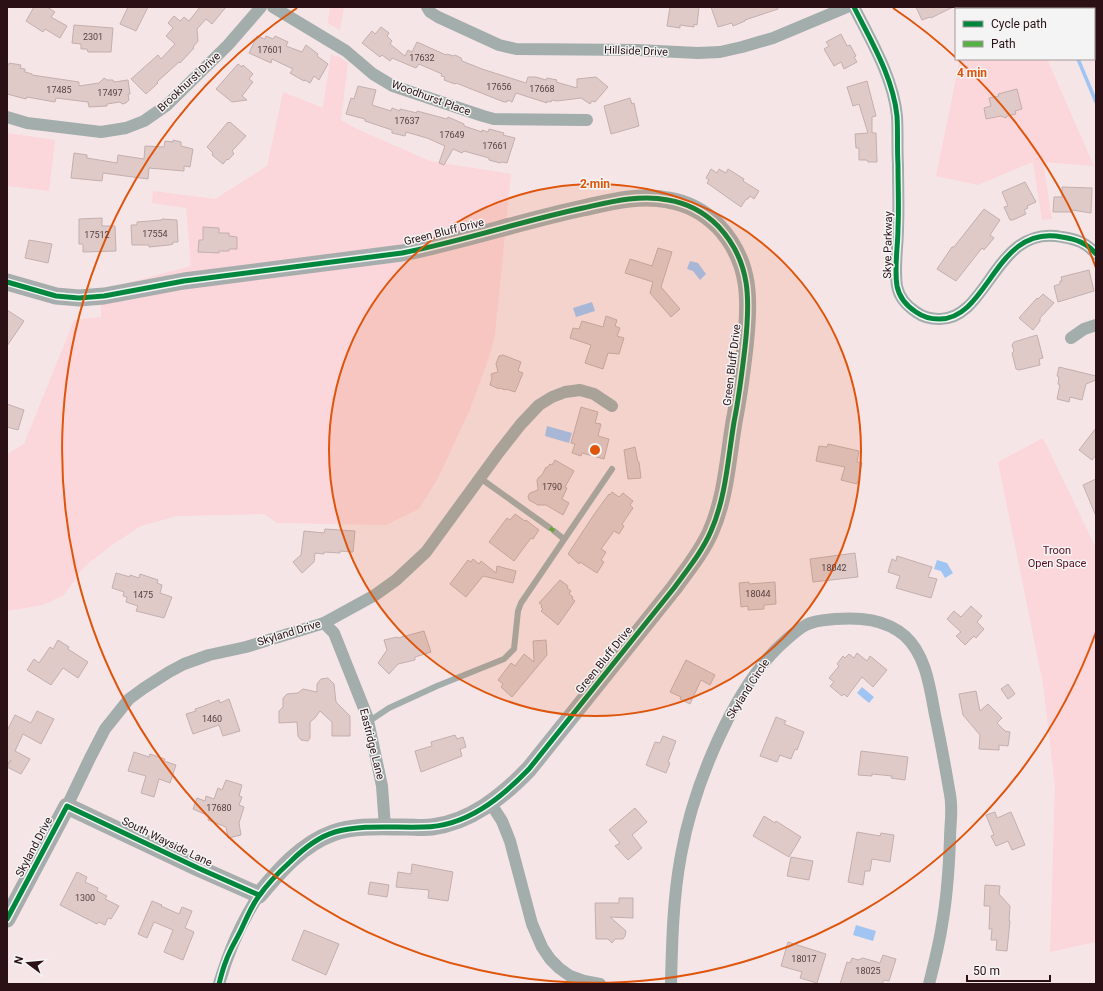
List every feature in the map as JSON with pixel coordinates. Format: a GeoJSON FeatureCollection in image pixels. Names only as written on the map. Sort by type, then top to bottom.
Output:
{"type":"FeatureCollection","features":[{"type":"Feature","properties":{"kind":"street","name":"Brookhurst Drive"},"geometry":{"type":"LineString","coordinates":[[7,117],[27,123],[101,132],[126,128],[144,121],[168,105],[228,45],[261,7]]}},
{"type":"Feature","properties":{"kind":"street","name":"Woodhurst Place"},"geometry":{"type":"LineString","coordinates":[[273,7],[346,51],[373,74],[393,86],[494,119],[587,120]]}},
{"type":"Feature","properties":{"kind":"street","name":"Hillside Drive"},"geometry":{"type":"LineString","coordinates":[[426,7],[430,12],[438,17],[499,45],[516,50],[637,50],[698,53],[720,52],[757,43],[848,7]]}},
{"type":"Feature","properties":{"kind":"street","name":"Skye Parkway"},"geometry":{"type":"LineString","coordinates":[[854,7],[886,75],[896,115],[898,212],[897,277],[900,294],[910,308],[919,314],[934,319],[946,318],[958,314],[977,296],[1009,254],[1021,244],[1042,235],[1053,235],[1076,239],[1096,254]]}},
{"type":"Feature","properties":{"kind":"street","name":"Green Bluff Drive"},"geometry":{"type":"LineString","coordinates":[[7,282],[56,296],[79,298],[104,296],[184,281],[402,253],[428,248],[597,204],[644,198],[668,200],[684,204],[702,213],[720,228],[731,241],[744,271],[748,293],[748,315],[741,382],[723,494],[711,531],[695,560],[529,769],[512,787],[491,804],[474,813],[438,826],[352,829],[334,832],[312,843],[294,857],[275,876],[252,905],[226,961],[219,984]]}},
{"type":"Feature","properties":{"kind":"street"},"geometry":{"type":"LineString","coordinates":[[1070,338],[1084,329],[1096,325]]}},
{"type":"Feature","properties":{"kind":"street","name":"Skyland Drive"},"geometry":{"type":"LineString","coordinates":[[7,919],[67,806],[105,729],[129,699],[169,672],[184,664],[209,655],[246,647],[324,623],[375,595],[396,580],[426,552],[521,424],[539,405],[552,397],[566,392],[580,390],[594,394],[612,406]]}},
{"type":"Feature","properties":{"kind":"street","name":"Skyland Circle"},"geometry":{"type":"LineString","coordinates":[[672,984],[674,906],[684,838],[694,799],[716,745],[732,713],[761,666],[774,651],[797,631],[807,624],[821,620],[859,618],[879,622],[898,631],[914,647],[921,658],[927,675],[945,765],[951,803],[949,868],[943,923],[929,984]]}},
{"type":"Feature","properties":{"kind":"street","name":"Eastridge Lane"},"geometry":{"type":"LineString","coordinates":[[324,623],[334,633],[368,722],[382,786],[385,827]]}},
{"type":"Feature","properties":{"kind":"street"},"geometry":{"type":"LineString","coordinates":[[491,804],[502,821],[510,841],[532,924],[542,947],[550,960],[570,976],[584,981],[600,984]]}},
{"type":"Feature","properties":{"kind":"street","name":"South Wayside Lane"},"geometry":{"type":"LineString","coordinates":[[67,806],[192,866],[259,895]]}},
{"type":"Feature","properties":{"kind":"lane"},"geometry":{"type":"LineString","coordinates":[[368,722],[389,708],[430,689],[504,659],[514,649],[518,611],[521,603],[612,469]]}},
{"type":"Feature","properties":{"kind":"lane"},"geometry":{"type":"LineString","coordinates":[[480,478],[564,538]]}},
{"type":"Feature","properties":{"kind":"green space"},"geometry":{"type":"Polygon","coordinates":[[[330,7],[344,7],[340,30],[328,23],[330,7]]]}},
{"type":"Feature","properties":{"kind":"green space"},"geometry":{"type":"Polygon","coordinates":[[[331,54],[336,57],[337,55],[348,63],[341,120],[357,129],[430,161],[511,174],[495,334],[490,354],[470,409],[438,478],[419,509],[386,525],[277,523],[264,514],[177,516],[141,526],[112,545],[84,567],[64,595],[43,605],[7,611],[7,454],[24,444],[74,320],[101,317],[101,290],[191,266],[186,208],[152,203],[153,191],[215,199],[267,166],[283,92],[323,108],[331,54]]]}},
{"type":"Feature","properties":{"kind":"green space"},"geometry":{"type":"Polygon","coordinates":[[[960,60],[1047,60],[1094,166],[1043,162],[1052,219],[1042,220],[1033,162],[978,185],[936,176],[960,60]]]}},
{"type":"Feature","properties":{"kind":"green space"},"geometry":{"type":"Polygon","coordinates":[[[7,133],[55,140],[49,191],[7,186],[7,133]]]}},
{"type":"Feature","properties":{"kind":"green space","name":"Troon Open Space"},"geometry":{"type":"Polygon","coordinates":[[[1043,438],[1096,548],[1096,942],[1050,952],[1055,786],[1043,684],[998,462],[1043,438]]]}},
{"type":"Feature","properties":{"kind":"water"},"geometry":{"type":"Polygon","coordinates":[[[690,261],[698,263],[706,274],[700,280],[693,271],[687,269],[690,261]]]}},
{"type":"Feature","properties":{"kind":"water"},"geometry":{"type":"Polygon","coordinates":[[[592,302],[595,311],[576,317],[573,308],[592,302]]]}},
{"type":"Feature","properties":{"kind":"water"},"geometry":{"type":"Polygon","coordinates":[[[547,426],[572,433],[569,443],[545,436],[547,426]]]}},
{"type":"Feature","properties":{"kind":"water"},"geometry":{"type":"Polygon","coordinates":[[[937,560],[947,563],[953,573],[945,578],[941,571],[934,569],[937,560]]]}},
{"type":"Feature","properties":{"kind":"water"},"geometry":{"type":"Polygon","coordinates":[[[862,687],[874,697],[869,703],[857,693],[862,687]]]}},
{"type":"Feature","properties":{"kind":"water"},"geometry":{"type":"Polygon","coordinates":[[[856,925],[876,931],[873,941],[853,935],[856,925]]]}},
{"type":"Feature","properties":{"kind":"building"},"geometry":{"type":"Polygon","coordinates":[[[34,7],[47,7],[55,12],[51,17],[67,26],[60,38],[45,29],[43,32],[26,21],[34,7]]]}},
{"type":"Feature","properties":{"kind":"building"},"geometry":{"type":"Polygon","coordinates":[[[128,7],[148,7],[136,31],[120,24],[128,7]]]}},
{"type":"Feature","properties":{"kind":"building"},"geometry":{"type":"Polygon","coordinates":[[[200,7],[226,7],[212,24],[206,19],[197,29],[198,41],[193,47],[194,48],[146,94],[131,79],[158,55],[161,59],[175,44],[166,36],[173,28],[168,23],[174,16],[180,21],[184,17],[189,21],[200,7]]]}},
{"type":"Feature","properties":{"kind":"building"},"geometry":{"type":"Polygon","coordinates":[[[670,7],[699,7],[697,25],[694,24],[694,27],[680,25],[680,28],[667,26],[670,7]]]}},
{"type":"Feature","properties":{"kind":"building"},"geometry":{"type":"Polygon","coordinates":[[[711,7],[778,7],[778,9],[745,20],[733,26],[732,23],[718,27],[711,7]]]}},
{"type":"Feature","properties":{"kind":"building"},"geometry":{"type":"Polygon","coordinates":[[[916,7],[953,7],[931,18],[922,20],[916,7]]]}},
{"type":"Feature","properties":{"kind":"building"},"geometry":{"type":"Polygon","coordinates":[[[74,25],[113,28],[111,52],[88,52],[87,49],[81,49],[81,44],[72,43],[74,25]]]}},
{"type":"Feature","properties":{"kind":"building"},"geometry":{"type":"Polygon","coordinates":[[[381,27],[389,33],[387,36],[392,41],[390,44],[405,56],[408,50],[412,52],[417,42],[446,55],[455,55],[461,58],[462,61],[482,69],[526,83],[528,77],[536,77],[546,80],[547,78],[557,80],[556,82],[577,88],[577,79],[596,77],[608,87],[595,102],[592,101],[590,104],[581,98],[557,101],[552,100],[551,102],[547,101],[547,103],[516,93],[512,102],[508,100],[507,102],[504,102],[456,83],[455,84],[444,80],[445,77],[441,76],[442,74],[419,64],[416,68],[392,58],[390,61],[382,55],[380,57],[362,43],[372,31],[375,34],[381,27]]]}},
{"type":"Feature","properties":{"kind":"building"},"geometry":{"type":"Polygon","coordinates":[[[841,34],[847,46],[850,45],[856,56],[854,57],[857,62],[844,69],[841,62],[834,66],[824,49],[829,46],[826,42],[841,34]]]}},
{"type":"Feature","properties":{"kind":"building"},"geometry":{"type":"Polygon","coordinates":[[[257,36],[265,39],[266,36],[273,39],[275,36],[288,42],[286,46],[302,52],[306,45],[328,64],[319,80],[314,76],[310,83],[305,80],[304,81],[290,73],[293,69],[272,59],[271,63],[249,53],[257,36]]]}},
{"type":"Feature","properties":{"kind":"building"},"geometry":{"type":"Polygon","coordinates":[[[9,63],[21,65],[20,68],[25,69],[25,72],[32,75],[79,82],[79,86],[99,83],[104,78],[107,80],[113,80],[114,82],[128,80],[130,94],[128,94],[129,100],[122,104],[120,102],[107,104],[107,106],[89,107],[88,102],[56,98],[55,102],[27,97],[26,99],[7,94],[7,65],[9,65],[9,63]]]}},
{"type":"Feature","properties":{"kind":"building"},"geometry":{"type":"Polygon","coordinates":[[[238,64],[242,67],[243,65],[253,74],[249,79],[253,82],[242,96],[247,100],[232,102],[216,89],[238,64]]]}},
{"type":"Feature","properties":{"kind":"building"},"geometry":{"type":"Polygon","coordinates":[[[867,81],[876,116],[872,117],[872,133],[876,133],[877,162],[859,160],[859,148],[856,148],[855,134],[868,133],[859,104],[853,106],[847,87],[867,81]]]}},
{"type":"Feature","properties":{"kind":"building"},"geometry":{"type":"Polygon","coordinates":[[[358,86],[376,90],[372,105],[391,111],[392,108],[400,111],[400,109],[417,113],[417,111],[447,119],[448,117],[464,124],[464,126],[482,132],[482,130],[488,132],[489,129],[515,138],[507,163],[500,163],[489,160],[489,158],[464,151],[462,153],[453,149],[444,165],[439,163],[445,146],[427,138],[406,132],[405,136],[392,133],[392,130],[365,121],[365,119],[346,114],[351,98],[354,99],[358,86]]]}},
{"type":"Feature","properties":{"kind":"building"},"geometry":{"type":"Polygon","coordinates":[[[1017,89],[1022,109],[1015,111],[1016,114],[1007,116],[1006,118],[1001,116],[986,119],[984,108],[991,106],[989,98],[1017,89]]]}},
{"type":"Feature","properties":{"kind":"building"},"geometry":{"type":"Polygon","coordinates":[[[630,98],[632,104],[634,103],[639,126],[611,134],[604,106],[630,98]]]}},
{"type":"Feature","properties":{"kind":"building"},"geometry":{"type":"Polygon","coordinates":[[[228,122],[230,122],[246,136],[232,151],[234,154],[223,164],[212,155],[213,153],[207,147],[228,122]]]}},
{"type":"Feature","properties":{"kind":"building"},"geometry":{"type":"Polygon","coordinates":[[[173,140],[181,142],[181,146],[193,149],[190,167],[184,166],[184,171],[149,168],[148,179],[103,173],[102,181],[71,178],[74,153],[87,155],[87,158],[117,163],[118,155],[144,159],[145,146],[164,147],[165,141],[173,142],[173,140]]]}},
{"type":"Feature","properties":{"kind":"building"},"geometry":{"type":"Polygon","coordinates":[[[711,169],[717,173],[719,169],[726,173],[728,169],[759,191],[754,199],[750,196],[746,199],[741,207],[707,183],[709,180],[706,178],[711,169]]]}},
{"type":"Feature","properties":{"kind":"building"},"geometry":{"type":"Polygon","coordinates":[[[1025,182],[1036,202],[1027,206],[1028,208],[1024,210],[1026,214],[1010,220],[1004,207],[1008,206],[1002,192],[1025,182]]]}},
{"type":"Feature","properties":{"kind":"building"},"geometry":{"type":"Polygon","coordinates":[[[1062,187],[1092,188],[1091,213],[1072,210],[1072,212],[1053,212],[1054,197],[1062,197],[1062,187]]]}},
{"type":"Feature","properties":{"kind":"building"},"geometry":{"type":"Polygon","coordinates":[[[984,209],[1000,220],[990,235],[994,238],[984,250],[982,248],[956,281],[937,269],[952,247],[954,247],[984,209]]]}},
{"type":"Feature","properties":{"kind":"building"},"geometry":{"type":"Polygon","coordinates":[[[102,218],[102,226],[115,226],[116,251],[83,252],[83,244],[79,244],[79,219],[102,218]]]}},
{"type":"Feature","properties":{"kind":"building"},"geometry":{"type":"Polygon","coordinates":[[[162,219],[177,220],[178,242],[173,242],[173,244],[169,245],[149,247],[149,245],[132,245],[131,225],[137,225],[137,222],[162,219]]]}},
{"type":"Feature","properties":{"kind":"building"},"geometry":{"type":"Polygon","coordinates":[[[203,227],[219,228],[219,233],[229,233],[229,236],[237,237],[237,249],[219,251],[219,253],[198,252],[199,240],[203,240],[203,227]]]}},
{"type":"Feature","properties":{"kind":"building"},"geometry":{"type":"Polygon","coordinates":[[[29,240],[52,244],[48,263],[25,258],[29,240]]]}},
{"type":"Feature","properties":{"kind":"building"},"geometry":{"type":"Polygon","coordinates":[[[658,248],[672,252],[661,287],[680,309],[671,317],[650,293],[653,282],[625,273],[630,259],[652,266],[658,248]]]}},
{"type":"Feature","properties":{"kind":"building"},"geometry":{"type":"Polygon","coordinates":[[[1089,270],[1094,291],[1058,302],[1054,286],[1060,284],[1060,281],[1062,281],[1061,277],[1089,270]]]}},
{"type":"Feature","properties":{"kind":"building"},"geometry":{"type":"Polygon","coordinates":[[[1043,294],[1054,303],[1040,318],[1040,321],[1033,330],[1019,318],[1037,298],[1038,299],[1043,294]]]}},
{"type":"Feature","properties":{"kind":"building"},"geometry":{"type":"Polygon","coordinates":[[[7,310],[24,321],[7,346],[7,310]]]}},
{"type":"Feature","properties":{"kind":"building"},"geometry":{"type":"Polygon","coordinates":[[[606,316],[617,320],[615,326],[620,328],[617,336],[624,338],[619,354],[608,353],[603,369],[585,363],[591,345],[570,338],[573,328],[579,329],[582,321],[603,327],[606,316]]]}},
{"type":"Feature","properties":{"kind":"building"},"geometry":{"type":"Polygon","coordinates":[[[1037,335],[1043,358],[1039,359],[1040,365],[1019,370],[1016,369],[1012,353],[1014,351],[1012,345],[1014,342],[1037,335]]]}},
{"type":"Feature","properties":{"kind":"building"},"geometry":{"type":"Polygon","coordinates":[[[503,355],[521,362],[518,371],[523,373],[515,392],[506,389],[499,389],[490,385],[492,378],[491,374],[498,372],[496,364],[499,356],[503,355]]]}},
{"type":"Feature","properties":{"kind":"building"},"geometry":{"type":"Polygon","coordinates":[[[1059,367],[1096,376],[1096,380],[1086,384],[1082,400],[1070,397],[1069,402],[1057,399],[1060,385],[1058,384],[1059,377],[1057,376],[1059,367]]]}},
{"type":"Feature","properties":{"kind":"building"},"geometry":{"type":"Polygon","coordinates":[[[7,404],[24,410],[18,430],[7,427],[7,404]]]}},
{"type":"Feature","properties":{"kind":"building"},"geometry":{"type":"Polygon","coordinates":[[[581,407],[598,412],[595,423],[601,424],[598,436],[609,439],[604,459],[582,453],[581,456],[572,453],[575,444],[571,443],[581,407]]]}},
{"type":"Feature","properties":{"kind":"building"},"geometry":{"type":"Polygon","coordinates":[[[1096,428],[1096,455],[1092,460],[1079,450],[1096,428]]]}},
{"type":"Feature","properties":{"kind":"building"},"geometry":{"type":"Polygon","coordinates":[[[828,444],[859,451],[857,462],[862,463],[857,484],[841,480],[845,467],[816,461],[819,446],[827,447],[828,444]]]}},
{"type":"Feature","properties":{"kind":"building"},"geometry":{"type":"Polygon","coordinates":[[[635,447],[641,478],[628,479],[624,450],[635,447]]]}},
{"type":"Feature","properties":{"kind":"building"},"geometry":{"type":"Polygon","coordinates":[[[555,460],[574,471],[565,487],[567,488],[562,499],[569,503],[563,515],[546,505],[538,505],[529,500],[528,496],[530,493],[538,490],[537,480],[542,475],[546,467],[547,468],[550,464],[552,465],[555,460]]]}},
{"type":"Feature","properties":{"kind":"building"},"geometry":{"type":"Polygon","coordinates":[[[1096,479],[1096,516],[1083,485],[1096,479]]]}},
{"type":"Feature","properties":{"kind":"building"},"geometry":{"type":"Polygon","coordinates":[[[612,492],[619,497],[623,493],[633,501],[630,505],[633,508],[622,524],[624,526],[619,534],[614,531],[601,549],[606,552],[601,560],[604,562],[597,573],[580,562],[579,564],[568,554],[595,513],[612,492]]]}},
{"type":"Feature","properties":{"kind":"building"},"geometry":{"type":"Polygon","coordinates":[[[515,514],[539,530],[533,539],[531,538],[514,561],[489,542],[507,518],[510,520],[515,514]]]}},
{"type":"Feature","properties":{"kind":"building"},"geometry":{"type":"Polygon","coordinates":[[[325,529],[355,531],[353,552],[340,551],[340,553],[315,553],[314,562],[302,573],[293,562],[301,555],[304,531],[324,533],[325,529]]]}},
{"type":"Feature","properties":{"kind":"building"},"geometry":{"type":"Polygon","coordinates":[[[855,553],[858,577],[813,582],[810,559],[855,553]]]}},
{"type":"Feature","properties":{"kind":"building"},"geometry":{"type":"Polygon","coordinates":[[[897,556],[932,567],[928,577],[937,579],[931,598],[896,588],[900,576],[888,572],[892,559],[896,561],[897,556]]]}},
{"type":"Feature","properties":{"kind":"building"},"geometry":{"type":"Polygon","coordinates":[[[473,559],[479,564],[481,561],[496,573],[497,566],[516,571],[513,583],[483,576],[466,597],[450,584],[468,560],[471,562],[473,559]]]}},
{"type":"Feature","properties":{"kind":"building"},"geometry":{"type":"Polygon","coordinates":[[[116,573],[139,578],[140,574],[158,580],[157,583],[162,585],[160,593],[172,597],[164,618],[136,611],[138,606],[126,602],[127,597],[123,596],[124,592],[112,588],[116,573]]]}},
{"type":"Feature","properties":{"kind":"building"},"geometry":{"type":"Polygon","coordinates":[[[560,580],[568,586],[567,588],[571,591],[569,594],[575,601],[558,625],[541,611],[543,609],[541,607],[542,605],[539,603],[560,580]]]}},
{"type":"Feature","properties":{"kind":"building"},"geometry":{"type":"Polygon","coordinates":[[[749,582],[749,584],[775,582],[776,604],[764,605],[764,609],[748,610],[748,606],[741,607],[739,583],[749,582]]]}},
{"type":"Feature","properties":{"kind":"building"},"geometry":{"type":"Polygon","coordinates":[[[971,606],[982,616],[977,622],[984,629],[976,638],[974,636],[965,645],[956,636],[961,632],[947,619],[954,611],[961,617],[971,606]]]}},
{"type":"Feature","properties":{"kind":"building"},"geometry":{"type":"Polygon","coordinates":[[[424,631],[431,652],[415,657],[415,660],[398,664],[389,674],[378,663],[387,650],[384,640],[424,631]]]}},
{"type":"Feature","properties":{"kind":"building"},"geometry":{"type":"Polygon","coordinates":[[[58,640],[69,647],[68,649],[88,662],[78,678],[63,668],[51,685],[27,670],[34,659],[39,663],[50,647],[53,649],[58,640]]]}},
{"type":"Feature","properties":{"kind":"building"},"geometry":{"type":"Polygon","coordinates":[[[546,640],[547,655],[512,697],[501,687],[503,684],[498,680],[511,663],[515,666],[524,654],[534,662],[533,641],[546,640]]]}},
{"type":"Feature","properties":{"kind":"building"},"geometry":{"type":"Polygon","coordinates":[[[857,653],[867,661],[870,656],[887,670],[873,687],[862,677],[847,697],[844,694],[842,696],[830,686],[834,682],[829,678],[839,666],[837,664],[843,656],[845,658],[849,654],[854,658],[857,653]]]}},
{"type":"Feature","properties":{"kind":"building"},"geometry":{"type":"Polygon","coordinates":[[[686,660],[715,675],[710,685],[701,680],[690,704],[680,699],[681,697],[670,692],[686,660]]]}},
{"type":"Feature","properties":{"kind":"building"},"geometry":{"type":"Polygon","coordinates":[[[328,678],[334,684],[336,702],[350,716],[350,736],[332,736],[332,722],[320,711],[310,722],[310,738],[308,741],[301,740],[298,736],[297,722],[279,723],[279,711],[283,707],[283,698],[287,694],[298,693],[303,689],[317,692],[317,684],[321,679],[328,678]]]}},
{"type":"Feature","properties":{"kind":"building"},"geometry":{"type":"Polygon","coordinates":[[[1008,684],[1015,694],[1008,699],[1001,689],[1008,684]]]}},
{"type":"Feature","properties":{"kind":"building"},"geometry":{"type":"Polygon","coordinates":[[[976,691],[980,711],[988,704],[1002,718],[997,723],[1005,731],[1010,732],[1008,746],[999,745],[999,750],[979,749],[980,735],[963,715],[959,694],[976,691]]]}},
{"type":"Feature","properties":{"kind":"building"},"geometry":{"type":"Polygon","coordinates":[[[229,699],[240,731],[223,736],[219,725],[193,734],[186,714],[219,700],[220,703],[229,699]]]}},
{"type":"Feature","properties":{"kind":"building"},"geometry":{"type":"Polygon","coordinates":[[[37,711],[54,719],[41,744],[23,734],[15,751],[30,759],[21,774],[7,767],[11,760],[7,765],[7,731],[15,715],[31,723],[37,711]]]}},
{"type":"Feature","properties":{"kind":"building"},"geometry":{"type":"Polygon","coordinates":[[[776,717],[786,721],[784,724],[804,732],[797,750],[795,749],[791,759],[780,755],[777,762],[760,756],[776,717]]]}},
{"type":"Feature","properties":{"kind":"building"},"geometry":{"type":"Polygon","coordinates":[[[455,735],[457,739],[463,737],[466,747],[460,749],[462,756],[421,772],[415,751],[432,746],[431,742],[455,735]]]}},
{"type":"Feature","properties":{"kind":"building"},"geometry":{"type":"Polygon","coordinates":[[[663,736],[676,741],[668,762],[670,763],[666,773],[646,765],[655,742],[660,743],[663,736]]]}},
{"type":"Feature","properties":{"kind":"building"},"geometry":{"type":"Polygon","coordinates":[[[861,751],[908,757],[905,780],[891,778],[892,776],[872,774],[872,776],[858,775],[861,751]]]}},
{"type":"Feature","properties":{"kind":"building"},"geometry":{"type":"Polygon","coordinates":[[[134,752],[149,757],[150,754],[165,759],[164,761],[176,765],[170,783],[159,779],[154,797],[141,793],[146,776],[128,771],[134,752]]]}},
{"type":"Feature","properties":{"kind":"building"},"geometry":{"type":"Polygon","coordinates":[[[226,780],[242,785],[239,796],[242,797],[239,805],[244,807],[239,823],[241,835],[228,838],[226,827],[208,820],[209,816],[193,809],[197,798],[205,801],[206,796],[214,799],[218,788],[222,790],[226,780]]]}},
{"type":"Feature","properties":{"kind":"building"},"geometry":{"type":"Polygon","coordinates":[[[635,808],[647,822],[632,835],[642,848],[628,860],[615,846],[620,843],[609,830],[635,808]]]}},
{"type":"Feature","properties":{"kind":"building"},"geometry":{"type":"Polygon","coordinates":[[[995,812],[997,818],[1011,812],[1025,845],[1012,850],[1008,841],[996,846],[991,836],[994,835],[986,815],[995,812]]]}},
{"type":"Feature","properties":{"kind":"building"},"geometry":{"type":"Polygon","coordinates":[[[764,816],[775,823],[776,821],[801,837],[789,857],[753,836],[764,816]]]}},
{"type":"Feature","properties":{"kind":"building"},"geometry":{"type":"Polygon","coordinates":[[[857,832],[880,836],[881,833],[894,835],[890,862],[872,859],[870,871],[865,871],[863,885],[848,882],[857,832]]]}},
{"type":"Feature","properties":{"kind":"building"},"geometry":{"type":"Polygon","coordinates":[[[791,857],[813,861],[809,880],[787,876],[791,857]]]}},
{"type":"Feature","properties":{"kind":"building"},"geometry":{"type":"Polygon","coordinates":[[[412,864],[453,872],[448,901],[428,898],[429,890],[396,887],[398,872],[411,874],[412,864]]]}},
{"type":"Feature","properties":{"kind":"building"},"geometry":{"type":"Polygon","coordinates":[[[77,872],[87,877],[85,882],[98,888],[97,891],[107,896],[105,899],[119,906],[111,919],[108,918],[105,925],[99,922],[97,924],[60,905],[77,872]]]}},
{"type":"Feature","properties":{"kind":"building"},"geometry":{"type":"Polygon","coordinates":[[[370,882],[389,885],[387,897],[368,894],[370,882]]]}},
{"type":"Feature","properties":{"kind":"building"},"geometry":{"type":"Polygon","coordinates":[[[985,885],[1000,886],[999,894],[1010,906],[1007,951],[996,950],[997,940],[991,940],[992,929],[989,929],[990,906],[984,906],[985,885]]]}},
{"type":"Feature","properties":{"kind":"building"},"geometry":{"type":"Polygon","coordinates":[[[619,898],[633,898],[633,918],[610,917],[626,931],[625,936],[623,939],[615,939],[612,943],[608,939],[596,939],[595,903],[619,903],[619,898]]]}},
{"type":"Feature","properties":{"kind":"building"},"geometry":{"type":"Polygon","coordinates":[[[152,901],[179,914],[182,907],[192,911],[185,928],[194,932],[183,960],[164,952],[173,930],[154,922],[147,938],[138,934],[152,901]]]}},
{"type":"Feature","properties":{"kind":"building"},"geometry":{"type":"Polygon","coordinates":[[[304,930],[339,944],[326,975],[292,960],[304,930]]]}},
{"type":"Feature","properties":{"kind":"building"},"geometry":{"type":"Polygon","coordinates":[[[788,942],[826,954],[817,983],[800,978],[802,972],[781,966],[788,942]]]}},
{"type":"Feature","properties":{"kind":"building"},"geometry":{"type":"Polygon","coordinates":[[[883,955],[896,959],[889,981],[884,980],[882,984],[840,984],[847,962],[850,963],[852,958],[858,960],[863,958],[880,963],[883,955]]]}},
{"type":"Feature","properties":{"kind":"waterway"},"geometry":{"type":"LineString","coordinates":[[1078,60],[1096,102]]}},
{"type":"Feature","properties":{"kind":"marked path"},"geometry":{"type":"LineString","coordinates":[[550,528],[554,531]]}},
{"type":"Feature","properties":{"kind":"cycle path"},"geometry":{"type":"LineString","coordinates":[[854,7],[886,73],[895,102],[897,116],[898,196],[896,279],[900,294],[907,304],[919,314],[930,318],[939,319],[956,315],[970,305],[1007,257],[1022,244],[1040,237],[1062,237],[1077,240],[1085,244],[1096,254]]}},
{"type":"Feature","properties":{"kind":"cycle path"},"geometry":{"type":"LineString","coordinates":[[7,282],[56,296],[79,298],[104,296],[184,281],[402,253],[447,243],[560,213],[614,201],[636,198],[657,198],[675,201],[695,209],[718,226],[729,240],[743,268],[748,298],[747,330],[726,477],[720,505],[711,531],[689,568],[529,769],[507,790],[482,809],[454,822],[439,826],[423,827],[356,828],[329,834],[311,844],[278,874],[256,900],[229,952],[219,984]]}},
{"type":"Feature","properties":{"kind":"cycle path"},"geometry":{"type":"LineString","coordinates":[[7,919],[67,806],[259,895]]}}]}
